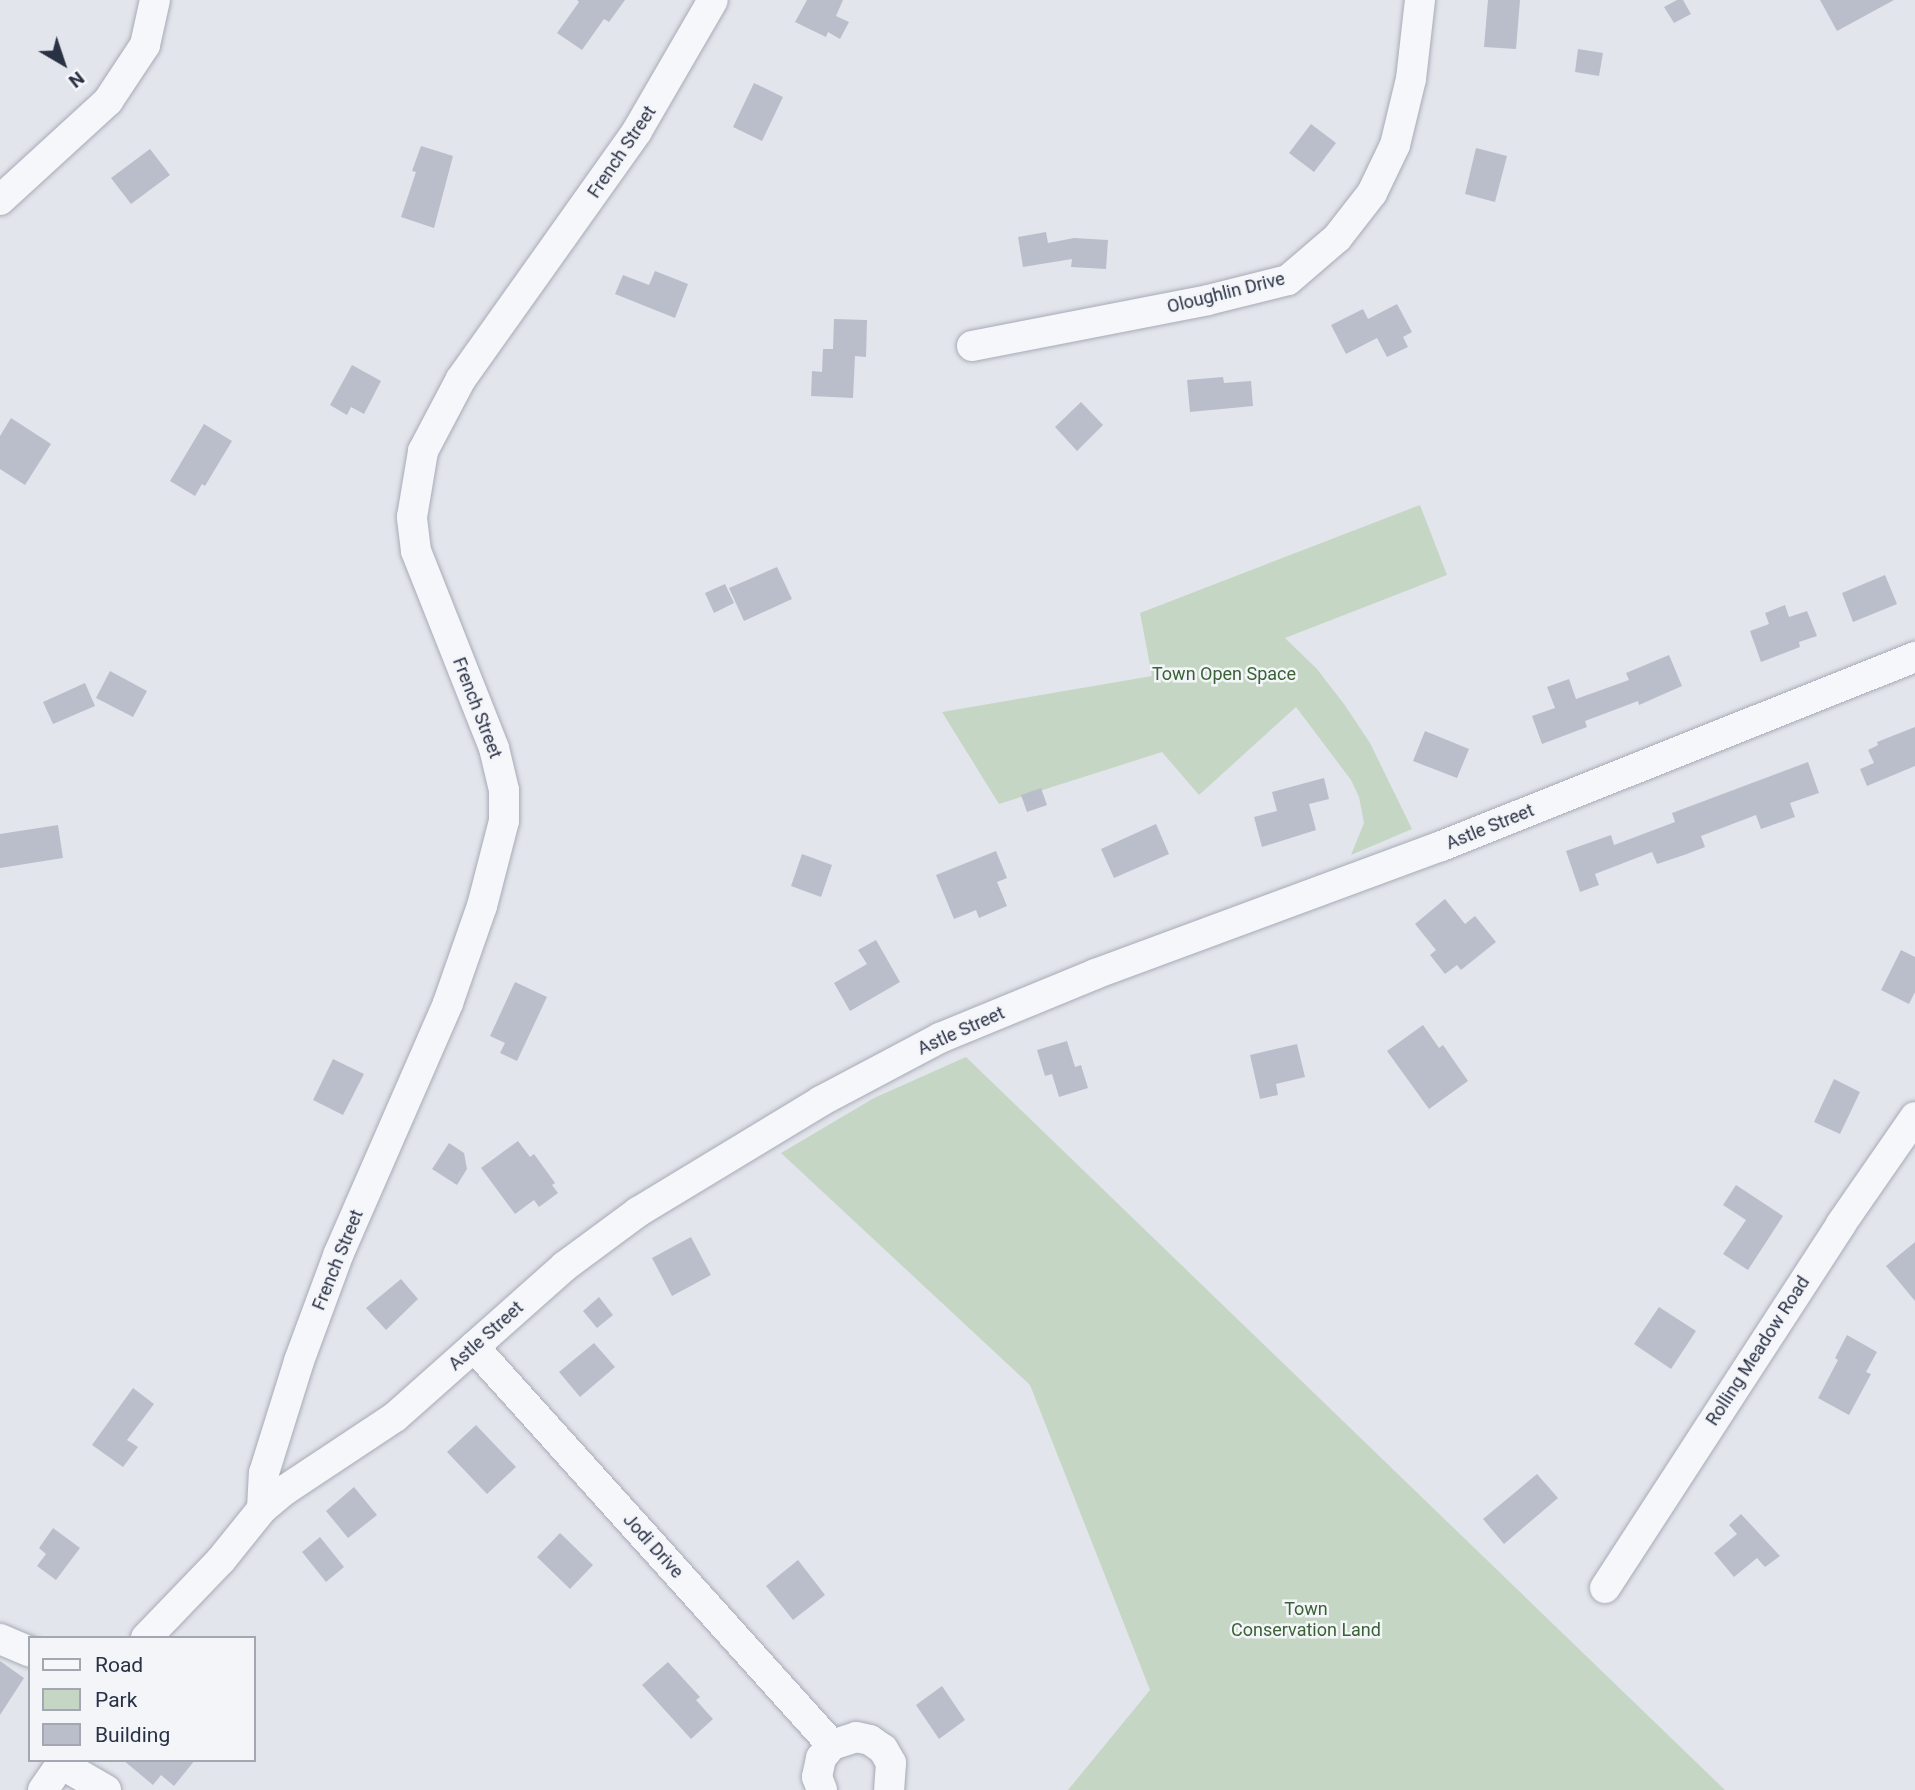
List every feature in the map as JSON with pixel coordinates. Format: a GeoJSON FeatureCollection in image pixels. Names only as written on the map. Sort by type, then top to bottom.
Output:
{"type":"FeatureCollection","features":[{"type":"Feature","properties":{"kind":"street"},"geometry":{"type":"LineString","coordinates":[[0,200],[108,101],[145,45],[155,0]]}},
{"type":"Feature","properties":{"kind":"street","name":"French Street"},"geometry":{"type":"LineString","coordinates":[[262,1509],[264,1473],[299,1361],[339,1253],[449,1003],[482,906],[504,821],[504,790],[491,739],[416,551],[412,506],[423,451],[461,379],[637,131],[713,0]]}},
{"type":"Feature","properties":{"kind":"street","name":"Oloughlin Drive"},"geometry":{"type":"LineString","coordinates":[[972,346],[1208,300],[1288,280],[1338,238],[1372,193],[1395,145],[1411,79],[1420,0]]}},
{"type":"Feature","properties":{"kind":"street","name":"Astle Street"},"geometry":{"type":"LineString","coordinates":[[148,1636],[221,1560],[262,1509],[285,1490],[396,1417],[565,1266],[638,1212],[821,1101],[940,1038],[1096,974],[1439,847],[1915,657]]}},
{"type":"Feature","properties":{"kind":"street","name":"Rolling Meadow Road"},"geometry":{"type":"LineString","coordinates":[[1605,1588],[1841,1224],[1915,1118]]}},
{"type":"Feature","properties":{"kind":"street","name":"Jodi Drive"},"geometry":{"type":"LineString","coordinates":[[474,1347],[832,1745]]}},
{"type":"Feature","properties":{"kind":"street"},"geometry":{"type":"LineString","coordinates":[[0,1639],[28,1651]]}},
{"type":"Feature","properties":{"kind":"street"},"geometry":{"type":"LineString","coordinates":[[822,1790],[817,1777],[821,1758],[832,1745],[856,1737],[870,1740],[883,1749],[891,1763],[889,1790]]}},
{"type":"Feature","properties":{"kind":"street"},"geometry":{"type":"LineString","coordinates":[[43,1790],[62,1762],[106,1790]]}},
{"type":"Feature","properties":{"kind":"green space","name":"Town Open Space"},"geometry":{"type":"Polygon","coordinates":[[[1420,505],[1447,575],[1285,638],[1317,669],[1370,743],[1412,829],[1351,855],[1364,823],[1359,797],[1351,780],[1296,707],[1199,795],[1162,752],[999,804],[942,712],[1152,676],[1140,613],[1420,505]]]}},
{"type":"Feature","properties":{"kind":"green space","name":"Town Conservation Land"},"geometry":{"type":"Polygon","coordinates":[[[966,1057],[1725,1790],[1068,1790],[1150,1690],[1030,1385],[781,1153],[874,1098],[966,1057]]]}},
{"type":"Feature","properties":{"kind":"building"},"geometry":{"type":"Polygon","coordinates":[[[577,0],[625,0],[609,22],[604,19],[582,50],[557,33],[579,2],[577,0]]]}},
{"type":"Feature","properties":{"kind":"building"},"geometry":{"type":"Polygon","coordinates":[[[807,0],[843,0],[836,16],[849,22],[840,39],[828,32],[826,37],[795,22],[807,0]]]}},
{"type":"Feature","properties":{"kind":"building"},"geometry":{"type":"Polygon","coordinates":[[[1488,0],[1520,0],[1516,49],[1484,47],[1488,0]]]}},
{"type":"Feature","properties":{"kind":"building"},"geometry":{"type":"Polygon","coordinates":[[[1683,0],[1691,14],[1674,23],[1664,7],[1683,0]]]}},
{"type":"Feature","properties":{"kind":"building"},"geometry":{"type":"Polygon","coordinates":[[[1820,0],[1894,0],[1837,31],[1820,0]]]}},
{"type":"Feature","properties":{"kind":"building"},"geometry":{"type":"Polygon","coordinates":[[[1578,49],[1603,53],[1599,76],[1575,72],[1578,49]]]}},
{"type":"Feature","properties":{"kind":"building"},"geometry":{"type":"Polygon","coordinates":[[[754,83],[783,97],[762,141],[733,127],[754,83]]]}},
{"type":"Feature","properties":{"kind":"building"},"geometry":{"type":"Polygon","coordinates":[[[1311,124],[1336,143],[1314,172],[1289,153],[1311,124]]]}},
{"type":"Feature","properties":{"kind":"building"},"geometry":{"type":"Polygon","coordinates":[[[421,146],[453,156],[434,228],[401,217],[416,172],[412,171],[421,146]]]}},
{"type":"Feature","properties":{"kind":"building"},"geometry":{"type":"Polygon","coordinates":[[[1476,148],[1507,156],[1495,202],[1465,194],[1476,148]]]}},
{"type":"Feature","properties":{"kind":"building"},"geometry":{"type":"Polygon","coordinates":[[[150,149],[170,175],[131,204],[111,178],[150,149]]]}},
{"type":"Feature","properties":{"kind":"building"},"geometry":{"type":"Polygon","coordinates":[[[1046,232],[1048,243],[1074,238],[1108,240],[1106,269],[1071,267],[1072,259],[1023,267],[1018,237],[1046,232]]]}},
{"type":"Feature","properties":{"kind":"building"},"geometry":{"type":"Polygon","coordinates":[[[655,271],[688,284],[675,318],[615,294],[623,275],[649,285],[655,271]]]}},
{"type":"Feature","properties":{"kind":"building"},"geometry":{"type":"Polygon","coordinates":[[[1397,304],[1412,332],[1403,337],[1408,347],[1387,357],[1377,338],[1346,354],[1331,325],[1363,309],[1368,319],[1397,304]]]}},
{"type":"Feature","properties":{"kind":"building"},"geometry":{"type":"Polygon","coordinates":[[[834,319],[867,320],[866,357],[855,356],[853,398],[811,396],[812,371],[822,372],[823,349],[833,349],[834,319]]]}},
{"type":"Feature","properties":{"kind":"building"},"geometry":{"type":"Polygon","coordinates":[[[352,365],[381,381],[364,414],[351,407],[347,415],[330,405],[352,365]]]}},
{"type":"Feature","properties":{"kind":"building"},"geometry":{"type":"Polygon","coordinates":[[[1223,377],[1224,383],[1251,381],[1253,406],[1190,412],[1187,380],[1223,377]]]}},
{"type":"Feature","properties":{"kind":"building"},"geometry":{"type":"Polygon","coordinates":[[[1081,402],[1103,425],[1077,451],[1055,427],[1081,402]]]}},
{"type":"Feature","properties":{"kind":"building"},"geometry":{"type":"Polygon","coordinates":[[[11,418],[51,444],[25,485],[0,469],[0,436],[11,418]]]}},
{"type":"Feature","properties":{"kind":"building"},"geometry":{"type":"Polygon","coordinates":[[[204,424],[232,441],[205,486],[202,484],[195,496],[170,481],[204,424]]]}},
{"type":"Feature","properties":{"kind":"building"},"geometry":{"type":"Polygon","coordinates":[[[777,567],[792,599],[744,621],[729,588],[777,567]]]}},
{"type":"Feature","properties":{"kind":"building"},"geometry":{"type":"Polygon","coordinates":[[[1885,575],[1897,604],[1853,622],[1842,593],[1885,575]]]}},
{"type":"Feature","properties":{"kind":"building"},"geometry":{"type":"Polygon","coordinates":[[[725,584],[734,603],[714,613],[705,593],[725,584]]]}},
{"type":"Feature","properties":{"kind":"building"},"geometry":{"type":"Polygon","coordinates":[[[1785,605],[1789,617],[1807,611],[1817,636],[1799,642],[1800,647],[1761,662],[1750,631],[1769,624],[1765,613],[1785,605]]]}},
{"type":"Feature","properties":{"kind":"building"},"geometry":{"type":"Polygon","coordinates":[[[1669,655],[1682,686],[1639,705],[1638,701],[1585,721],[1587,727],[1542,744],[1532,716],[1555,708],[1547,687],[1569,679],[1576,699],[1629,680],[1626,673],[1669,655]]]}},
{"type":"Feature","properties":{"kind":"building"},"geometry":{"type":"Polygon","coordinates":[[[110,671],[147,691],[133,717],[96,698],[110,671]]]}},
{"type":"Feature","properties":{"kind":"building"},"geometry":{"type":"Polygon","coordinates":[[[85,683],[95,706],[53,724],[43,702],[85,683]]]}},
{"type":"Feature","properties":{"kind":"building"},"geometry":{"type":"Polygon","coordinates":[[[1915,727],[1915,766],[1867,786],[1860,769],[1874,763],[1868,750],[1878,745],[1877,742],[1915,727]]]}},
{"type":"Feature","properties":{"kind":"building"},"geometry":{"type":"Polygon","coordinates":[[[1425,731],[1469,749],[1457,778],[1413,761],[1425,731]]]}},
{"type":"Feature","properties":{"kind":"building"},"geometry":{"type":"Polygon","coordinates":[[[1808,762],[1819,793],[1790,803],[1795,817],[1761,829],[1756,815],[1701,836],[1705,847],[1687,854],[1657,864],[1652,852],[1595,874],[1599,885],[1580,892],[1566,851],[1611,835],[1614,845],[1675,822],[1672,813],[1808,762]]]}},
{"type":"Feature","properties":{"kind":"building"},"geometry":{"type":"Polygon","coordinates":[[[1324,778],[1329,799],[1309,804],[1316,830],[1262,847],[1254,817],[1277,811],[1272,792],[1324,778]]]}},
{"type":"Feature","properties":{"kind":"building"},"geometry":{"type":"Polygon","coordinates":[[[1041,788],[1047,805],[1027,812],[1021,795],[1041,788]]]}},
{"type":"Feature","properties":{"kind":"building"},"geometry":{"type":"Polygon","coordinates":[[[1156,824],[1169,854],[1114,878],[1101,849],[1156,824]]]}},
{"type":"Feature","properties":{"kind":"building"},"geometry":{"type":"Polygon","coordinates":[[[58,825],[63,858],[0,868],[0,834],[58,825]]]}},
{"type":"Feature","properties":{"kind":"building"},"geometry":{"type":"Polygon","coordinates":[[[996,851],[1007,878],[997,882],[1007,906],[979,918],[976,910],[954,919],[936,875],[996,851]]]}},
{"type":"Feature","properties":{"kind":"building"},"geometry":{"type":"Polygon","coordinates":[[[802,854],[832,865],[821,897],[791,886],[802,854]]]}},
{"type":"Feature","properties":{"kind":"building"},"geometry":{"type":"Polygon","coordinates":[[[1445,899],[1465,924],[1475,916],[1496,942],[1461,970],[1457,965],[1445,974],[1430,955],[1436,950],[1415,924],[1445,899]]]}},
{"type":"Feature","properties":{"kind":"building"},"geometry":{"type":"Polygon","coordinates":[[[876,940],[900,982],[850,1011],[834,983],[867,964],[858,950],[876,940]]]}},
{"type":"Feature","properties":{"kind":"building"},"geometry":{"type":"Polygon","coordinates":[[[1901,950],[1915,957],[1915,992],[1909,1004],[1881,990],[1901,950]]]}},
{"type":"Feature","properties":{"kind":"building"},"geometry":{"type":"Polygon","coordinates":[[[515,982],[547,997],[517,1061],[500,1053],[505,1043],[490,1036],[515,982]]]}},
{"type":"Feature","properties":{"kind":"building"},"geometry":{"type":"Polygon","coordinates":[[[1423,1025],[1439,1048],[1443,1045],[1468,1081],[1429,1109],[1387,1051],[1423,1025]]]}},
{"type":"Feature","properties":{"kind":"building"},"geometry":{"type":"Polygon","coordinates":[[[1067,1041],[1075,1067],[1081,1065],[1088,1088],[1059,1097],[1052,1074],[1045,1076],[1037,1050],[1067,1041]]]}},
{"type":"Feature","properties":{"kind":"building"},"geometry":{"type":"Polygon","coordinates":[[[1297,1044],[1305,1077],[1276,1084],[1278,1095],[1260,1099],[1250,1055],[1297,1044]]]}},
{"type":"Feature","properties":{"kind":"building"},"geometry":{"type":"Polygon","coordinates":[[[333,1059],[364,1074],[343,1115],[313,1100],[333,1059]]]}},
{"type":"Feature","properties":{"kind":"building"},"geometry":{"type":"Polygon","coordinates":[[[1834,1079],[1860,1092],[1840,1134],[1814,1122],[1834,1079]]]}},
{"type":"Feature","properties":{"kind":"building"},"geometry":{"type":"Polygon","coordinates":[[[518,1141],[530,1157],[534,1154],[555,1183],[552,1185],[558,1193],[539,1207],[534,1200],[515,1214],[481,1168],[518,1141]]]}},
{"type":"Feature","properties":{"kind":"building"},"geometry":{"type":"Polygon","coordinates":[[[449,1143],[464,1153],[467,1169],[457,1185],[432,1169],[449,1143]]]}},
{"type":"Feature","properties":{"kind":"building"},"geometry":{"type":"Polygon","coordinates":[[[1736,1185],[1783,1216],[1748,1270],[1723,1254],[1746,1220],[1723,1205],[1736,1185]]]}},
{"type":"Feature","properties":{"kind":"building"},"geometry":{"type":"Polygon","coordinates":[[[691,1237],[711,1275],[672,1296],[652,1258],[691,1237]]]}},
{"type":"Feature","properties":{"kind":"building"},"geometry":{"type":"Polygon","coordinates":[[[1915,1242],[1915,1301],[1886,1266],[1915,1242]]]}},
{"type":"Feature","properties":{"kind":"building"},"geometry":{"type":"Polygon","coordinates":[[[401,1279],[418,1299],[386,1330],[366,1308],[401,1279]]]}},
{"type":"Feature","properties":{"kind":"building"},"geometry":{"type":"Polygon","coordinates":[[[599,1297],[613,1315],[597,1328],[583,1311],[599,1297]]]}},
{"type":"Feature","properties":{"kind":"building"},"geometry":{"type":"Polygon","coordinates":[[[1659,1307],[1696,1331],[1671,1369],[1634,1344],[1659,1307]]]}},
{"type":"Feature","properties":{"kind":"building"},"geometry":{"type":"Polygon","coordinates":[[[1847,1335],[1877,1352],[1866,1372],[1871,1374],[1849,1415],[1818,1398],[1838,1360],[1835,1358],[1847,1335]]]}},
{"type":"Feature","properties":{"kind":"building"},"geometry":{"type":"Polygon","coordinates":[[[594,1343],[615,1367],[580,1397],[559,1372],[594,1343]]]}},
{"type":"Feature","properties":{"kind":"building"},"geometry":{"type":"Polygon","coordinates":[[[133,1388],[154,1404],[127,1440],[138,1447],[123,1467],[92,1445],[133,1388]]]}},
{"type":"Feature","properties":{"kind":"building"},"geometry":{"type":"Polygon","coordinates":[[[476,1425],[516,1467],[487,1494],[447,1452],[476,1425]]]}},
{"type":"Feature","properties":{"kind":"building"},"geometry":{"type":"Polygon","coordinates":[[[1537,1474],[1558,1498],[1504,1544],[1483,1519],[1537,1474]]]}},
{"type":"Feature","properties":{"kind":"building"},"geometry":{"type":"Polygon","coordinates":[[[354,1487],[377,1515],[348,1538],[326,1511],[354,1487]]]}},
{"type":"Feature","properties":{"kind":"building"},"geometry":{"type":"Polygon","coordinates":[[[1741,1514],[1780,1556],[1765,1567],[1757,1558],[1734,1577],[1714,1553],[1737,1534],[1729,1525],[1741,1514]]]}},
{"type":"Feature","properties":{"kind":"building"},"geometry":{"type":"Polygon","coordinates":[[[53,1528],[80,1548],[56,1580],[37,1566],[46,1554],[39,1548],[53,1528]]]}},
{"type":"Feature","properties":{"kind":"building"},"geometry":{"type":"Polygon","coordinates":[[[560,1533],[593,1565],[570,1589],[537,1557],[560,1533]]]}},
{"type":"Feature","properties":{"kind":"building"},"geometry":{"type":"Polygon","coordinates":[[[320,1537],[344,1567],[326,1582],[302,1552],[320,1537]]]}},
{"type":"Feature","properties":{"kind":"building"},"geometry":{"type":"Polygon","coordinates":[[[798,1560],[825,1595],[793,1620],[766,1586],[798,1560]]]}},
{"type":"Feature","properties":{"kind":"building"},"geometry":{"type":"Polygon","coordinates":[[[0,1661],[24,1678],[0,1715],[0,1661]]]}},
{"type":"Feature","properties":{"kind":"building"},"geometry":{"type":"Polygon","coordinates":[[[668,1662],[700,1697],[696,1700],[713,1719],[691,1739],[642,1685],[668,1662]]]}},
{"type":"Feature","properties":{"kind":"building"},"geometry":{"type":"Polygon","coordinates":[[[942,1686],[965,1720],[939,1739],[916,1705],[942,1686]]]}},
{"type":"Feature","properties":{"kind":"building"},"geometry":{"type":"Polygon","coordinates":[[[125,1762],[193,1762],[174,1786],[161,1775],[153,1785],[125,1762]]]}}]}
